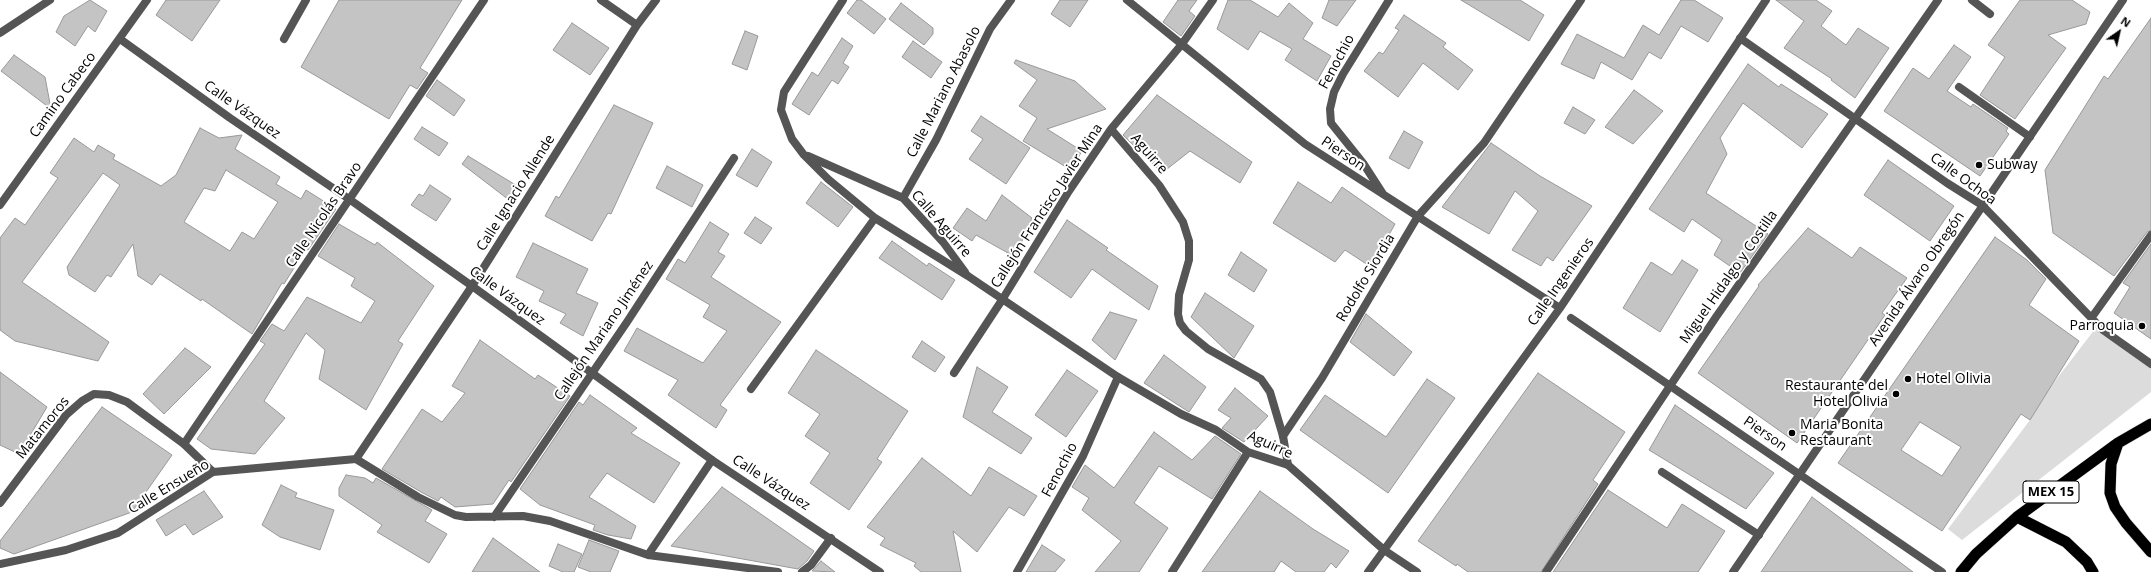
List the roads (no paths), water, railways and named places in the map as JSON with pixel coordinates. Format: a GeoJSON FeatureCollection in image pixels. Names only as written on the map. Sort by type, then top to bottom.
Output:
{"type":"FeatureCollection","features":[{"type":"Feature","properties":{"kind":"highway","name":"MEX 15"},"geometry":{"type":"LineString","coordinates":[[1961,572],[1976,554],[2017,517],[2118,443],[2151,424]]}},
{"type":"Feature","properties":{"kind":"highway"},"geometry":{"type":"LineString","coordinates":[[2118,443],[2111,464],[2110,493],[2115,507],[2126,523],[2151,552]]}},
{"type":"Feature","properties":{"kind":"highway"},"geometry":{"type":"LineString","coordinates":[[2017,517],[2066,542],[2087,562],[2093,572]]}},
{"type":"Feature","properties":{"kind":"street"},"geometry":{"type":"LineString","coordinates":[[0,33],[50,0]]}},
{"type":"Feature","properties":{"kind":"street","name":"Camino Cabeco"},"geometry":{"type":"LineString","coordinates":[[0,204],[147,0]]}},
{"type":"Feature","properties":{"kind":"street"},"geometry":{"type":"LineString","coordinates":[[284,40],[306,0]]}},
{"type":"Feature","properties":{"kind":"street","name":"Calle Nicolás Bravo"},"geometry":{"type":"LineString","coordinates":[[184,444],[484,0]]}},
{"type":"Feature","properties":{"kind":"street"},"geometry":{"type":"LineString","coordinates":[[601,0],[637,26]]}},
{"type":"Feature","properties":{"kind":"street","name":"Calle Ignacio Allende"},"geometry":{"type":"LineString","coordinates":[[356,459],[472,286],[637,26],[656,0]]}},
{"type":"Feature","properties":{"kind":"street","name":"Calle Aguirre"},"geometry":{"type":"LineString","coordinates":[[843,0],[784,92],[780,110],[792,139],[804,155],[828,179],[875,218],[968,276],[1118,376]]}},
{"type":"Feature","properties":{"kind":"street","name":"Calle Mariano Abasolo"},"geometry":{"type":"LineString","coordinates":[[902,198],[936,140],[990,29],[1011,0]]}},
{"type":"Feature","properties":{"kind":"street","name":"Pierson"},"geometry":{"type":"LineString","coordinates":[[1127,0],[1305,144],[1385,198],[1418,216],[1560,308]]}},
{"type":"Feature","properties":{"kind":"street","name":"Callejón Francisco Javier Mina"},"geometry":{"type":"LineString","coordinates":[[954,373],[1002,300],[1069,191],[1111,129],[1182,44],[1213,0]]}},
{"type":"Feature","properties":{"kind":"street","name":"Fenochio"},"geometry":{"type":"LineString","coordinates":[[1385,198],[1363,163],[1331,123],[1330,109],[1334,92],[1389,0]]}},
{"type":"Feature","properties":{"kind":"street","name":"Rodolfo Siordia"},"geometry":{"type":"LineString","coordinates":[[1283,436],[1322,378],[1418,216],[1484,143],[1581,0]]}},
{"type":"Feature","properties":{"kind":"street","name":"Calle Ingenieros"},"geometry":{"type":"LineString","coordinates":[[1368,572],[1560,308],[1766,0]]}},
{"type":"Feature","properties":{"kind":"street","name":"Miguel Hidalgo y Costilla"},"geometry":{"type":"LineString","coordinates":[[1546,572],[1671,385],[1938,0]]}},
{"type":"Feature","properties":{"kind":"street"},"geometry":{"type":"LineString","coordinates":[[1972,0],[1990,14]]}},
{"type":"Feature","properties":{"kind":"street","name":"Avenida Álvaro Obregón"},"geometry":{"type":"LineString","coordinates":[[1733,572],[2123,0]]}},
{"type":"Feature","properties":{"kind":"street","name":"Calle Ochoa"},"geometry":{"type":"LineString","coordinates":[[1740,38],[1947,183],[1982,205],[2092,316],[2103,330],[2151,364]]}},
{"type":"Feature","properties":{"kind":"street","name":"Calle Vázquez"},"geometry":{"type":"LineString","coordinates":[[120,39],[230,118],[350,199],[712,460],[880,572]]}},
{"type":"Feature","properties":{"kind":"street"},"geometry":{"type":"LineString","coordinates":[[1959,87],[2030,137]]}},
{"type":"Feature","properties":{"kind":"street","name":"Aguirre"},"geometry":{"type":"LineString","coordinates":[[1111,129],[1159,185],[1183,222],[1189,241],[1189,260],[1179,295],[1178,314],[1180,323],[1186,332],[1208,349],[1261,379],[1270,392],[1283,436]]}},
{"type":"Feature","properties":{"kind":"street","name":"Calle Aguirre"},"geometry":{"type":"LineString","coordinates":[[804,155],[902,198],[943,242],[968,276]]}},
{"type":"Feature","properties":{"kind":"street","name":"Callejón Mariano Jiménez"},"geometry":{"type":"LineString","coordinates":[[494,516],[627,322],[734,158]]}},
{"type":"Feature","properties":{"kind":"street"},"geometry":{"type":"LineString","coordinates":[[752,389],[875,218]]}},
{"type":"Feature","properties":{"kind":"street"},"geometry":{"type":"LineString","coordinates":[[2092,316],[2151,235]]}},
{"type":"Feature","properties":{"kind":"street","name":"Pierson"},"geometry":{"type":"LineString","coordinates":[[1571,318],[1671,385],[1942,572]]}},
{"type":"Feature","properties":{"kind":"street","name":"Fenochio"},"geometry":{"type":"LineString","coordinates":[[1017,572],[1083,456],[1118,376]]}},
{"type":"Feature","properties":{"kind":"street","name":"Aguirre"},"geometry":{"type":"LineString","coordinates":[[1118,376],[1181,414],[1216,430],[1248,452],[1288,465],[1384,550],[1417,572]]}},
{"type":"Feature","properties":{"kind":"street","name":"Matamoros"},"geometry":{"type":"LineString","coordinates":[[0,503],[66,416],[82,401],[94,394],[109,395],[127,402],[184,444],[213,472]]}},
{"type":"Feature","properties":{"kind":"street"},"geometry":{"type":"LineString","coordinates":[[1283,436],[1288,465]]}},
{"type":"Feature","properties":{"kind":"street"},"geometry":{"type":"LineString","coordinates":[[1172,572],[1248,452]]}},
{"type":"Feature","properties":{"kind":"street"},"geometry":{"type":"LineString","coordinates":[[356,459],[418,497],[455,515],[466,517],[523,516],[550,521],[648,555],[778,572]]}},
{"type":"Feature","properties":{"kind":"street","name":"Calle Ensueño"},"geometry":{"type":"LineString","coordinates":[[0,564],[66,550],[118,533],[213,472],[356,459]]}},
{"type":"Feature","properties":{"kind":"street"},"geometry":{"type":"LineString","coordinates":[[648,555],[712,460]]}},
{"type":"Feature","properties":{"kind":"street"},"geometry":{"type":"LineString","coordinates":[[1662,472],[1759,535]]}},
{"type":"Feature","properties":{"kind":"street"},"geometry":{"type":"LineString","coordinates":[[802,572],[811,565],[831,538]]}},
{"type":"Feature","properties":{"kind":"place","name":"Subway"},"geometry":{"type":"Point","coordinates":[1979,165]}},
{"type":"Feature","properties":{"kind":"place","name":"Parroquia"},"geometry":{"type":"Point","coordinates":[2142,326]}},
{"type":"Feature","properties":{"kind":"place","name":"Hotel Olivia"},"geometry":{"type":"Point","coordinates":[1908,379]}},
{"type":"Feature","properties":{"kind":"place","name":"Restaurante del Hotel Olivia"},"geometry":{"type":"Point","coordinates":[1896,394]}},
{"type":"Feature","properties":{"kind":"place","name":"Maria Bonita Restaurant"},"geometry":{"type":"Point","coordinates":[1792,433]}}]}
